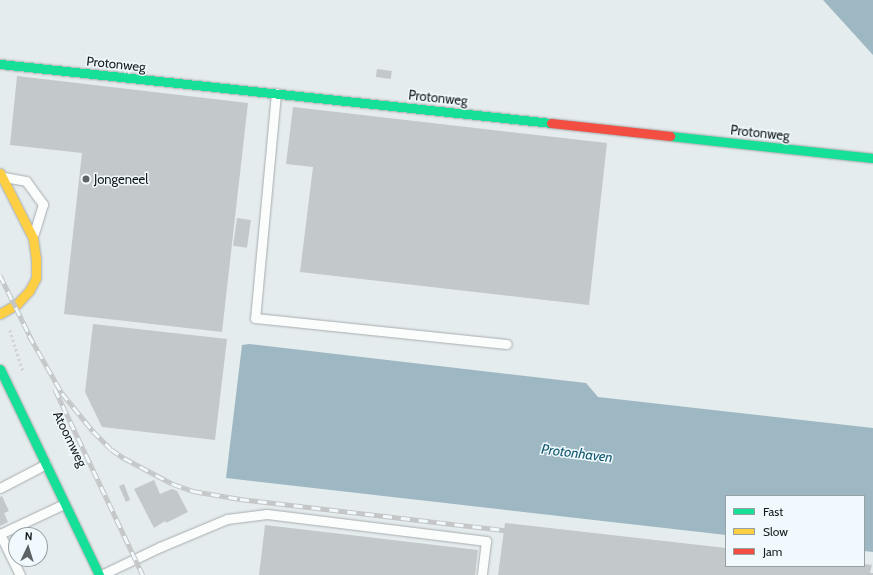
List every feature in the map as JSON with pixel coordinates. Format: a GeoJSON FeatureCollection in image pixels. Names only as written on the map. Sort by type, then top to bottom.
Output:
{"type":"FeatureCollection","features":[{"type":"Feature","properties":{"kind":"street","name":"Protonweg"},"geometry":{"type":"LineString","coordinates":[[0,64],[873,158]]}},
{"type":"Feature","properties":{"kind":"street"},"geometry":{"type":"LineString","coordinates":[[1,175],[33,238],[36,259],[36,278],[26,296],[1,313]]}},
{"type":"Feature","properties":{"kind":"street"},"geometry":{"type":"LineString","coordinates":[[0,369],[64,504],[100,575]]}},
{"type":"Feature","properties":{"kind":"lane"},"geometry":{"type":"LineString","coordinates":[[276,93],[255,318],[507,344]]}},
{"type":"Feature","properties":{"kind":"lane"},"geometry":{"type":"LineString","coordinates":[[1,175],[26,181],[43,204],[33,238]]}},
{"type":"Feature","properties":{"kind":"lane"},"geometry":{"type":"LineString","coordinates":[[0,488],[46,464]]}},
{"type":"Feature","properties":{"kind":"lane"},"geometry":{"type":"LineString","coordinates":[[20,575],[0,534],[64,504]]}},
{"type":"Feature","properties":{"kind":"lane"},"geometry":{"type":"LineString","coordinates":[[100,575],[160,547],[227,519],[267,514],[486,541],[482,575]]}},
{"type":"Feature","properties":{"kind":"path"},"geometry":{"type":"LineString","coordinates":[[1,313],[13,336],[24,372]]}},
{"type":"Feature","properties":{"kind":"water"},"geometry":{"type":"Polygon","coordinates":[[[823,0],[873,0],[873,55],[823,0]]]}},
{"type":"Feature","properties":{"kind":"water","name":"Protonhaven"},"geometry":{"type":"Polygon","coordinates":[[[249,344],[586,383],[598,397],[873,428],[873,552],[865,551],[865,495],[725,495],[725,535],[226,478],[242,345],[249,344]]]}},
{"type":"Feature","properties":{"kind":"building"},"geometry":{"type":"Polygon","coordinates":[[[377,69],[392,71],[391,79],[376,77],[377,69]]]}},
{"type":"Feature","properties":{"kind":"building"},"geometry":{"type":"Polygon","coordinates":[[[17,76],[248,103],[222,332],[64,314],[82,153],[10,145],[17,76]]]}},
{"type":"Feature","properties":{"kind":"building"},"geometry":{"type":"Polygon","coordinates":[[[293,107],[607,143],[589,305],[300,272],[313,167],[286,164],[293,107]]]}},
{"type":"Feature","properties":{"kind":"building"},"geometry":{"type":"Polygon","coordinates":[[[237,218],[251,220],[247,248],[233,246],[237,218]]]}},
{"type":"Feature","properties":{"kind":"building"},"geometry":{"type":"Polygon","coordinates":[[[93,324],[227,339],[215,440],[102,427],[85,392],[93,324]]]}},
{"type":"Feature","properties":{"kind":"building"},"geometry":{"type":"Polygon","coordinates":[[[154,480],[160,494],[172,489],[177,491],[188,512],[166,523],[165,521],[154,528],[134,489],[154,480]]]}},
{"type":"Feature","properties":{"kind":"building"},"geometry":{"type":"Polygon","coordinates":[[[124,484],[130,500],[126,502],[119,486],[124,484]]]}},
{"type":"Feature","properties":{"kind":"building"},"geometry":{"type":"Polygon","coordinates":[[[2,496],[9,511],[4,513],[8,522],[0,526],[0,497],[2,496]]]}},
{"type":"Feature","properties":{"kind":"building"},"geometry":{"type":"Polygon","coordinates":[[[505,523],[725,548],[725,567],[865,567],[865,564],[872,565],[870,573],[873,573],[873,575],[498,575],[505,523]]]}},
{"type":"Feature","properties":{"kind":"building"},"geometry":{"type":"Polygon","coordinates":[[[265,525],[478,550],[475,575],[259,575],[265,525]]]}},
{"type":"Feature","properties":{"kind":"railway"},"geometry":{"type":"LineString","coordinates":[[0,275],[32,340]]}},
{"type":"Feature","properties":{"kind":"railway"},"geometry":{"type":"LineString","coordinates":[[29,335],[62,393],[93,431],[111,449],[124,458],[173,484],[193,491],[240,499],[505,530]]}},
{"type":"Feature","properties":{"kind":"railway"},"geometry":{"type":"LineString","coordinates":[[55,389],[143,575]]}},
{"type":"Feature","properties":{"kind":"traffic: fast"},"geometry":{"type":"LineString","coordinates":[[0,64],[551,123]]}},
{"type":"Feature","properties":{"kind":"traffic: fast"},"geometry":{"type":"LineString","coordinates":[[670,136],[873,158]]}},
{"type":"Feature","properties":{"kind":"traffic: fast"},"geometry":{"type":"LineString","coordinates":[[0,369],[99,575]]}},
{"type":"Feature","properties":{"kind":"traffic: slow"},"geometry":{"type":"LineString","coordinates":[[0,173],[33,238],[36,259],[36,278],[29,291],[17,304],[0,314]]}},
{"type":"Feature","properties":{"kind":"traffic: jam"},"geometry":{"type":"LineString","coordinates":[[551,123],[670,136]]}},
{"type":"Feature","properties":{"kind":"place","name":"Jongeneel"},"geometry":{"type":"Point","coordinates":[86,179]}}]}
